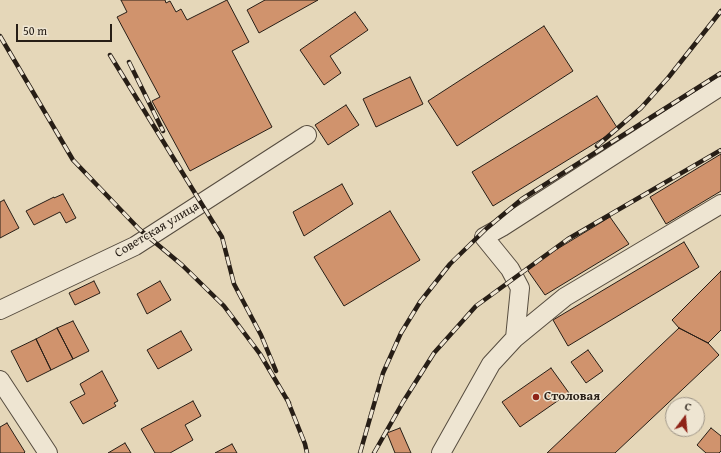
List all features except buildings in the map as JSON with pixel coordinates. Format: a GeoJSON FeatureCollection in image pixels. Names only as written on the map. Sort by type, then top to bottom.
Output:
{"type":"FeatureCollection","features":[{"type":"Feature","properties":{"kind":"street"},"geometry":{"type":"LineString","coordinates":[[515,338],[520,288],[510,269],[484,237],[502,227],[721,86]]}},
{"type":"Feature","properties":{"kind":"street","name":"Советская улица"},"geometry":{"type":"LineString","coordinates":[[0,310],[135,246],[307,135]]}},
{"type":"Feature","properties":{"kind":"street"},"geometry":{"type":"LineString","coordinates":[[441,453],[491,364],[515,338],[565,296],[721,204]]}},
{"type":"Feature","properties":{"kind":"street"},"geometry":{"type":"LineString","coordinates":[[0,380],[48,453]]}},
{"type":"Feature","properties":{"kind":"railway"},"geometry":{"type":"LineString","coordinates":[[597,146],[641,108],[668,78],[721,11]]}},
{"type":"Feature","properties":{"kind":"railway"},"geometry":{"type":"LineString","coordinates":[[0,36],[73,160],[139,229],[182,265],[224,306],[260,354],[289,403]]}},
{"type":"Feature","properties":{"kind":"railway"},"geometry":{"type":"LineString","coordinates":[[110,55],[222,237],[234,284],[261,335],[276,371]]}},
{"type":"Feature","properties":{"kind":"railway"},"geometry":{"type":"LineString","coordinates":[[129,62],[163,131]]}},
{"type":"Feature","properties":{"kind":"railway"},"geometry":{"type":"LineString","coordinates":[[360,453],[383,373],[401,333],[420,302],[450,264],[487,228],[522,199],[721,73]]}},
{"type":"Feature","properties":{"kind":"railway"},"geometry":{"type":"LineString","coordinates":[[374,453],[403,402],[434,353],[476,306],[568,239],[721,150]]}},
{"type":"Feature","properties":{"kind":"railway"},"geometry":{"type":"LineString","coordinates":[[287,399],[305,444],[307,453]]}},
{"type":"Feature","properties":{"kind":"place","name":"Столовая"},"geometry":{"type":"Point","coordinates":[536,397]}}]}
